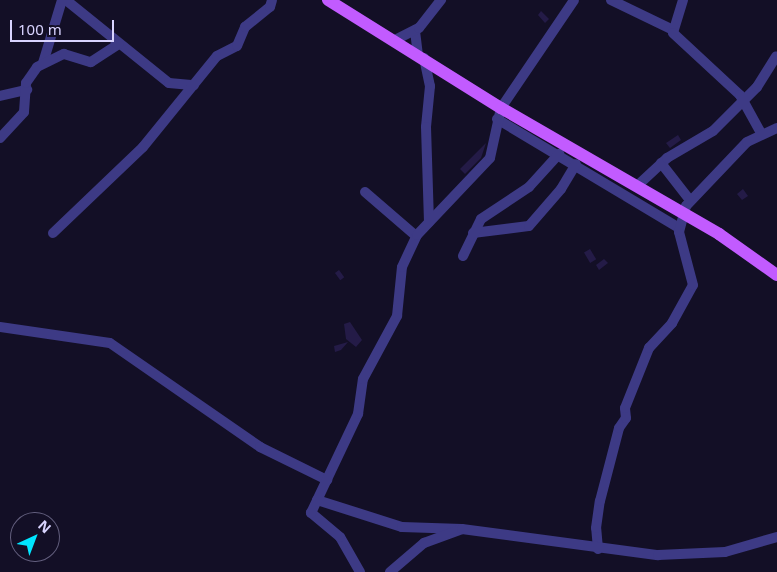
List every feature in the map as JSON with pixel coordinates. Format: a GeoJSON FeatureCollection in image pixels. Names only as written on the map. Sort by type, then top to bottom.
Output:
{"type":"FeatureCollection","features":[{"type":"Feature","properties":{"kind":"main road"},"geometry":{"type":"LineString","coordinates":[[329,0],[421,56],[499,113],[684,213],[777,275]]}},
{"type":"Feature","properties":{"kind":"street"},"geometry":{"type":"LineString","coordinates":[[43,63],[62,0]]}},
{"type":"Feature","properties":{"kind":"street"},"geometry":{"type":"LineString","coordinates":[[66,0],[169,83],[194,86]]}},
{"type":"Feature","properties":{"kind":"street"},"geometry":{"type":"LineString","coordinates":[[52,233],[126,165],[194,86],[217,56],[237,46],[245,28],[270,7],[272,0]]}},
{"type":"Feature","properties":{"kind":"street"},"geometry":{"type":"LineString","coordinates":[[395,40],[415,31],[440,0]]}},
{"type":"Feature","properties":{"kind":"street"},"geometry":{"type":"LineString","coordinates":[[315,505],[360,407],[363,379],[397,316],[399,275],[416,236],[490,158],[499,113],[574,0]]}},
{"type":"Feature","properties":{"kind":"street"},"geometry":{"type":"LineString","coordinates":[[611,0],[673,30],[743,99],[761,133]]}},
{"type":"Feature","properties":{"kind":"street"},"geometry":{"type":"LineString","coordinates":[[673,30],[683,0]]}},
{"type":"Feature","properties":{"kind":"street"},"geometry":{"type":"LineString","coordinates":[[415,31],[430,86],[426,127],[429,222]]}},
{"type":"Feature","properties":{"kind":"street"},"geometry":{"type":"LineString","coordinates":[[0,138],[24,112],[29,77],[43,63],[64,54],[91,62],[119,44]]}},
{"type":"Feature","properties":{"kind":"street"},"geometry":{"type":"LineString","coordinates":[[637,186],[661,163],[713,131],[743,99],[757,88],[776,56]]}},
{"type":"Feature","properties":{"kind":"street"},"geometry":{"type":"LineString","coordinates":[[0,96],[27,90]]}},
{"type":"Feature","properties":{"kind":"street"},"geometry":{"type":"LineString","coordinates":[[499,113],[558,154],[679,228]]}},
{"type":"Feature","properties":{"kind":"street"},"geometry":{"type":"LineString","coordinates":[[598,549],[596,526],[625,408],[649,348],[672,323],[692,286],[679,228],[684,213],[690,199],[761,133],[777,128]]}},
{"type":"Feature","properties":{"kind":"street"},"geometry":{"type":"LineString","coordinates":[[463,256],[481,219],[529,187],[558,154]]}},
{"type":"Feature","properties":{"kind":"street"},"geometry":{"type":"LineString","coordinates":[[661,163],[690,199]]}},
{"type":"Feature","properties":{"kind":"street"},"geometry":{"type":"LineString","coordinates":[[473,233],[529,226],[561,189],[576,164]]}},
{"type":"Feature","properties":{"kind":"street"},"geometry":{"type":"LineString","coordinates":[[365,192],[416,236]]}},
{"type":"Feature","properties":{"kind":"street"},"geometry":{"type":"LineString","coordinates":[[0,327],[110,342],[260,447],[327,480]]}},
{"type":"Feature","properties":{"kind":"street"},"geometry":{"type":"LineString","coordinates":[[315,505],[386,524],[462,530],[598,549],[704,554],[777,537]]}},
{"type":"Feature","properties":{"kind":"street"},"geometry":{"type":"LineString","coordinates":[[315,505],[340,537],[360,572]]}},
{"type":"Feature","properties":{"kind":"street"},"geometry":{"type":"LineString","coordinates":[[390,572],[424,544],[462,530]]}},
{"type":"Feature","properties":{"kind":"building"},"geometry":{"type":"Polygon","coordinates":[[[541,11],[549,19],[545,23],[538,15],[541,11]]]}},
{"type":"Feature","properties":{"kind":"building"},"geometry":{"type":"Polygon","coordinates":[[[678,135],[681,140],[670,148],[666,143],[678,135]]]}},
{"type":"Feature","properties":{"kind":"building"},"geometry":{"type":"Polygon","coordinates":[[[486,143],[481,158],[465,174],[460,169],[486,143]]]}},
{"type":"Feature","properties":{"kind":"building"},"geometry":{"type":"Polygon","coordinates":[[[743,189],[748,196],[742,200],[737,194],[743,189]]]}},
{"type":"Feature","properties":{"kind":"building"},"geometry":{"type":"Polygon","coordinates":[[[590,249],[596,259],[590,263],[584,253],[590,249]]]}},
{"type":"Feature","properties":{"kind":"building"},"geometry":{"type":"Polygon","coordinates":[[[604,259],[608,263],[599,270],[596,265],[604,259]]]}},
{"type":"Feature","properties":{"kind":"building"},"geometry":{"type":"Polygon","coordinates":[[[339,270],[344,277],[340,280],[335,273],[339,270]]]}},
{"type":"Feature","properties":{"kind":"building"},"geometry":{"type":"Polygon","coordinates":[[[350,322],[362,340],[356,347],[346,339],[344,324],[350,322]]]}},
{"type":"Feature","properties":{"kind":"building"},"geometry":{"type":"Polygon","coordinates":[[[348,342],[341,350],[335,352],[334,346],[348,342]]]}}]}
